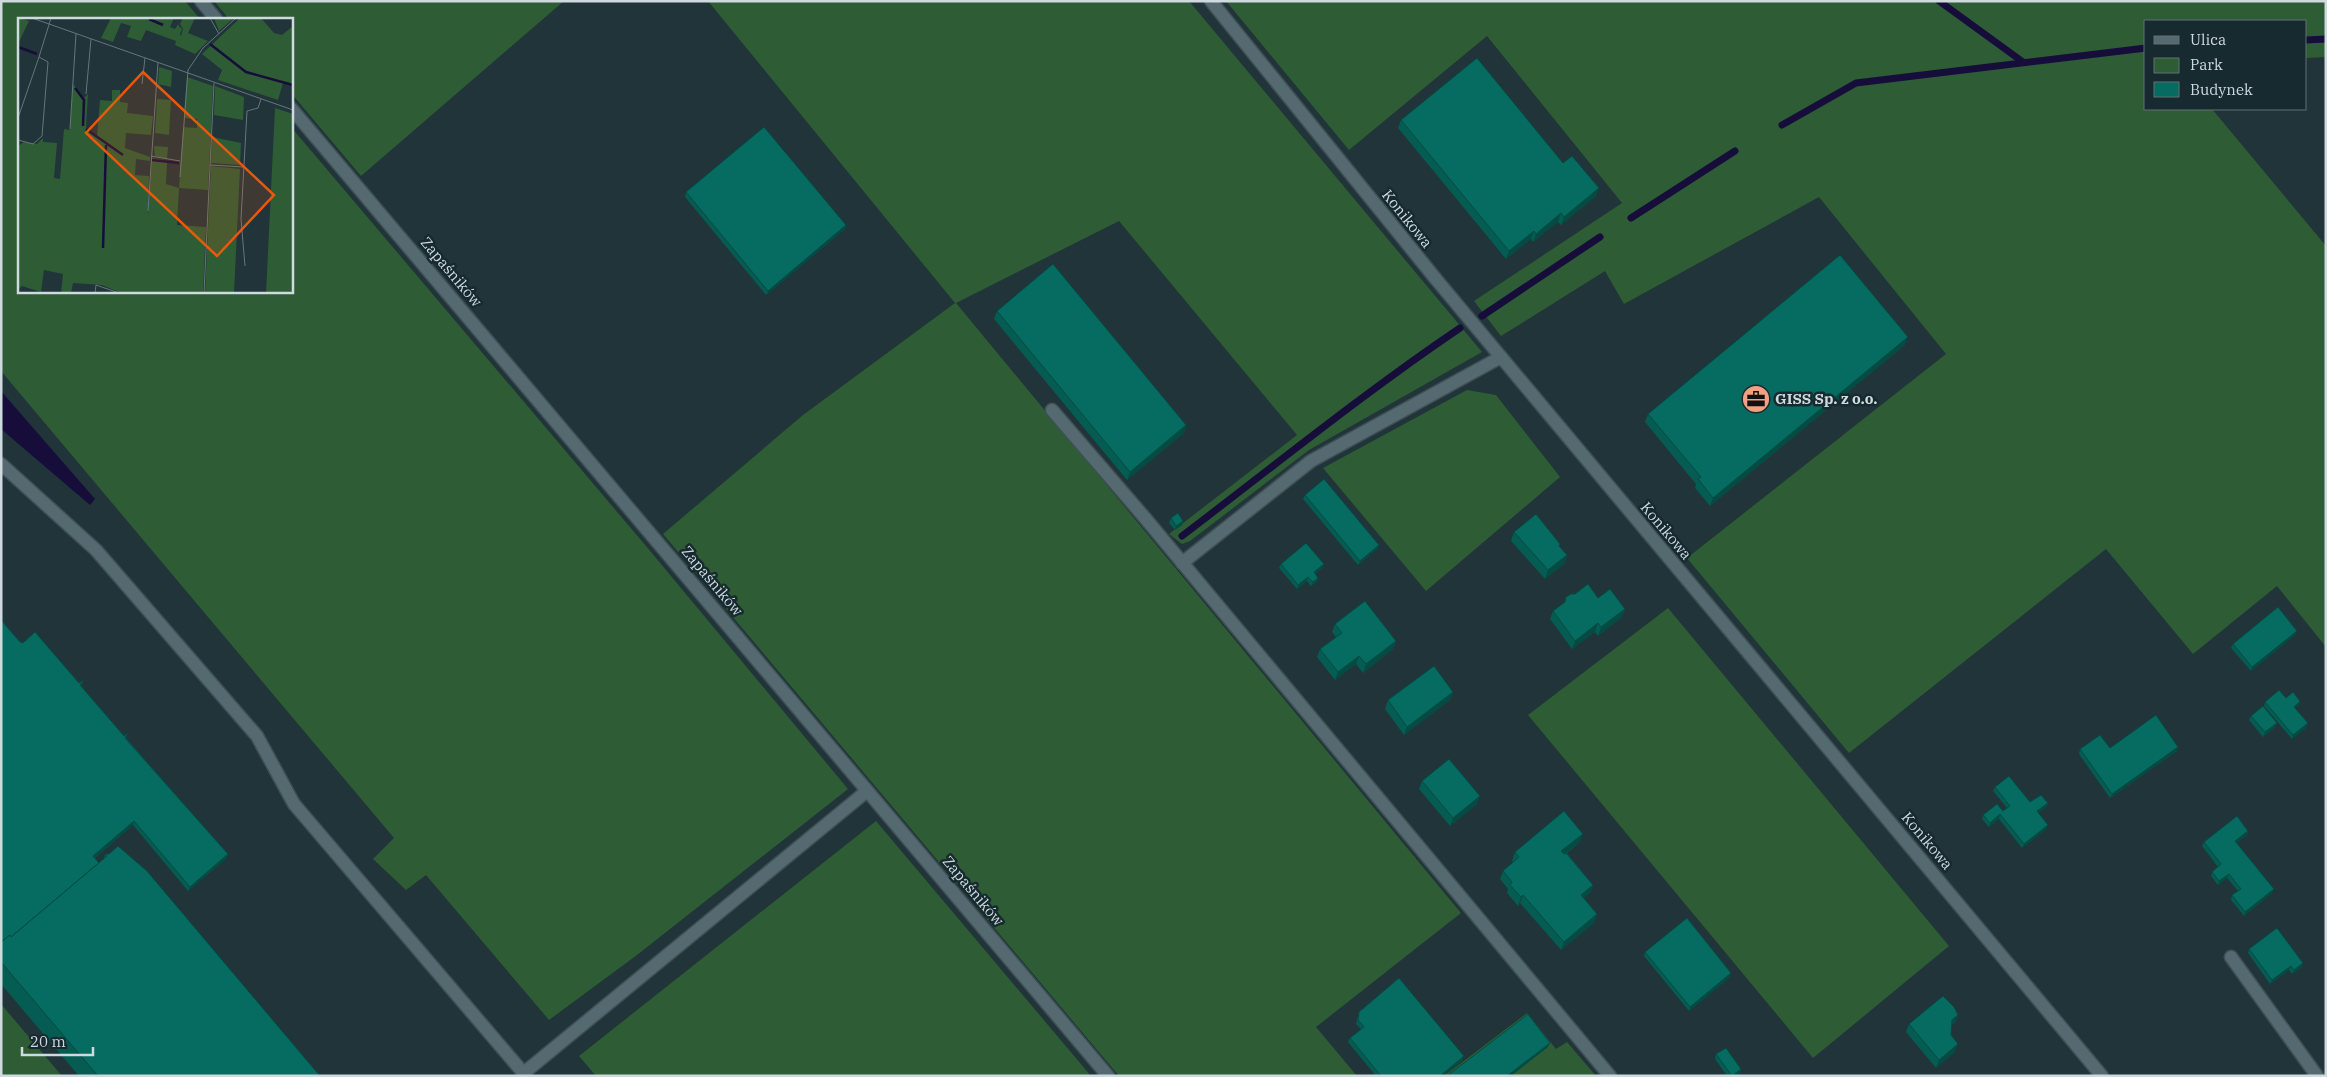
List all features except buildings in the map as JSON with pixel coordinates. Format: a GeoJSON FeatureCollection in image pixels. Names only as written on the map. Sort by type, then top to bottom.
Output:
{"type":"FeatureCollection","features":[{"type":"Feature","properties":{"kind":"street"},"geometry":{"type":"LineString","coordinates":[[201,1],[215,18]]}},
{"type":"Feature","properties":{"kind":"street","name":"Konikowa"},"geometry":{"type":"LineString","coordinates":[[1212,1],[1434,278],[2102,1076]]}},
{"type":"Feature","properties":{"kind":"street","name":"Zapaśników"},"geometry":{"type":"LineString","coordinates":[[292,109],[1108,1076]]}},
{"type":"Feature","properties":{"kind":"street"},"geometry":{"type":"LineString","coordinates":[[1182,563],[1311,461],[1501,357]]}},
{"type":"Feature","properties":{"kind":"street"},"geometry":{"type":"LineString","coordinates":[[1052,410],[1610,1076]]}},
{"type":"Feature","properties":{"kind":"street"},"geometry":{"type":"LineString","coordinates":[[1,464],[96,550],[257,736],[294,804],[525,1074],[867,791]]}},
{"type":"Feature","properties":{"kind":"street"},"geometry":{"type":"LineString","coordinates":[[2231,957],[2317,1076]]}},
{"type":"Feature","properties":{"kind":"green space"},"geometry":{"type":"Polygon","coordinates":[[[1,1],[185,1],[199,18],[18,18],[18,292],[292,292],[292,128],[646,546],[848,789],[637,955],[549,1020],[426,875],[406,890],[373,859],[394,838],[1,371],[1,1]]]}},
{"type":"Feature","properties":{"kind":"green space"},"geometry":{"type":"Polygon","coordinates":[[[214,1],[564,1],[361,176],[292,94],[292,18],[228,18],[214,1]]]}},
{"type":"Feature","properties":{"kind":"green space"},"geometry":{"type":"Polygon","coordinates":[[[708,1],[1189,1],[1482,352],[1309,450],[1190,541],[1182,544],[1169,534],[1297,435],[1119,221],[956,303],[1461,913],[1316,1027],[1357,1076],[1119,1076],[663,534],[803,415],[955,303],[708,1]]]}},
{"type":"Feature","properties":{"kind":"green space"},"geometry":{"type":"Polygon","coordinates":[[[1226,1],[2326,1],[2326,57],[2307,58],[2307,20],[2144,20],[2144,110],[2213,110],[2326,246],[2326,647],[2277,586],[2193,654],[2106,549],[1849,753],[1687,558],[1946,354],[1819,197],[1624,304],[1605,271],[1501,336],[1474,301],[1622,203],[1487,36],[1349,150],[1226,1]]]}},
{"type":"Feature","properties":{"kind":"green space"},"geometry":{"type":"Polygon","coordinates":[[[1467,390],[1496,395],[1560,477],[1426,591],[1323,468],[1467,390]]]}},
{"type":"Feature","properties":{"kind":"green space"},"geometry":{"type":"Polygon","coordinates":[[[1668,608],[1949,946],[1813,1058],[1528,715],[1668,608]]]}},
{"type":"Feature","properties":{"kind":"green space"},"geometry":{"type":"Polygon","coordinates":[[[876,821],[1091,1076],[596,1076],[579,1056],[876,821]]]}},
{"type":"Feature","properties":{"kind":"green space"},"geometry":{"type":"Polygon","coordinates":[[[1,1004],[62,1076],[1,1076],[1,1004]]]}},
{"type":"Feature","properties":{"kind":"green space"},"geometry":{"type":"Polygon","coordinates":[[[1527,1013],[1556,1049],[1567,1042],[1596,1076],[1444,1076],[1527,1013]]]}},
{"type":"Feature","properties":{"kind":"shaded area"},"geometry":{"type":"Polygon","coordinates":[[[1,391],[95,499],[90,505],[1,429],[1,391]]]}},
{"type":"Feature","properties":{"kind":"waterway"},"geometry":{"type":"LineString","coordinates":[[1939,1],[2023,62]]}},
{"type":"Feature","properties":{"kind":"waterway"},"geometry":{"type":"LineString","coordinates":[[2307,40],[2326,39]]}},
{"type":"Feature","properties":{"kind":"waterway"},"geometry":{"type":"LineString","coordinates":[[1782,125],[1856,83],[2144,48]]}},
{"type":"Feature","properties":{"kind":"waterway"},"geometry":{"type":"LineString","coordinates":[[1631,218],[1735,151]]}},
{"type":"Feature","properties":{"kind":"waterway"},"geometry":{"type":"LineString","coordinates":[[1482,316],[1600,237]]}},
{"type":"Feature","properties":{"kind":"waterway"},"geometry":{"type":"LineString","coordinates":[[1182,536],[1354,404],[1460,328]]}},
{"type":"Feature","properties":{"kind":"place","name":"GISS Sp. z o.o."},"geometry":{"type":"Point","coordinates":[1756,399]}}]}
